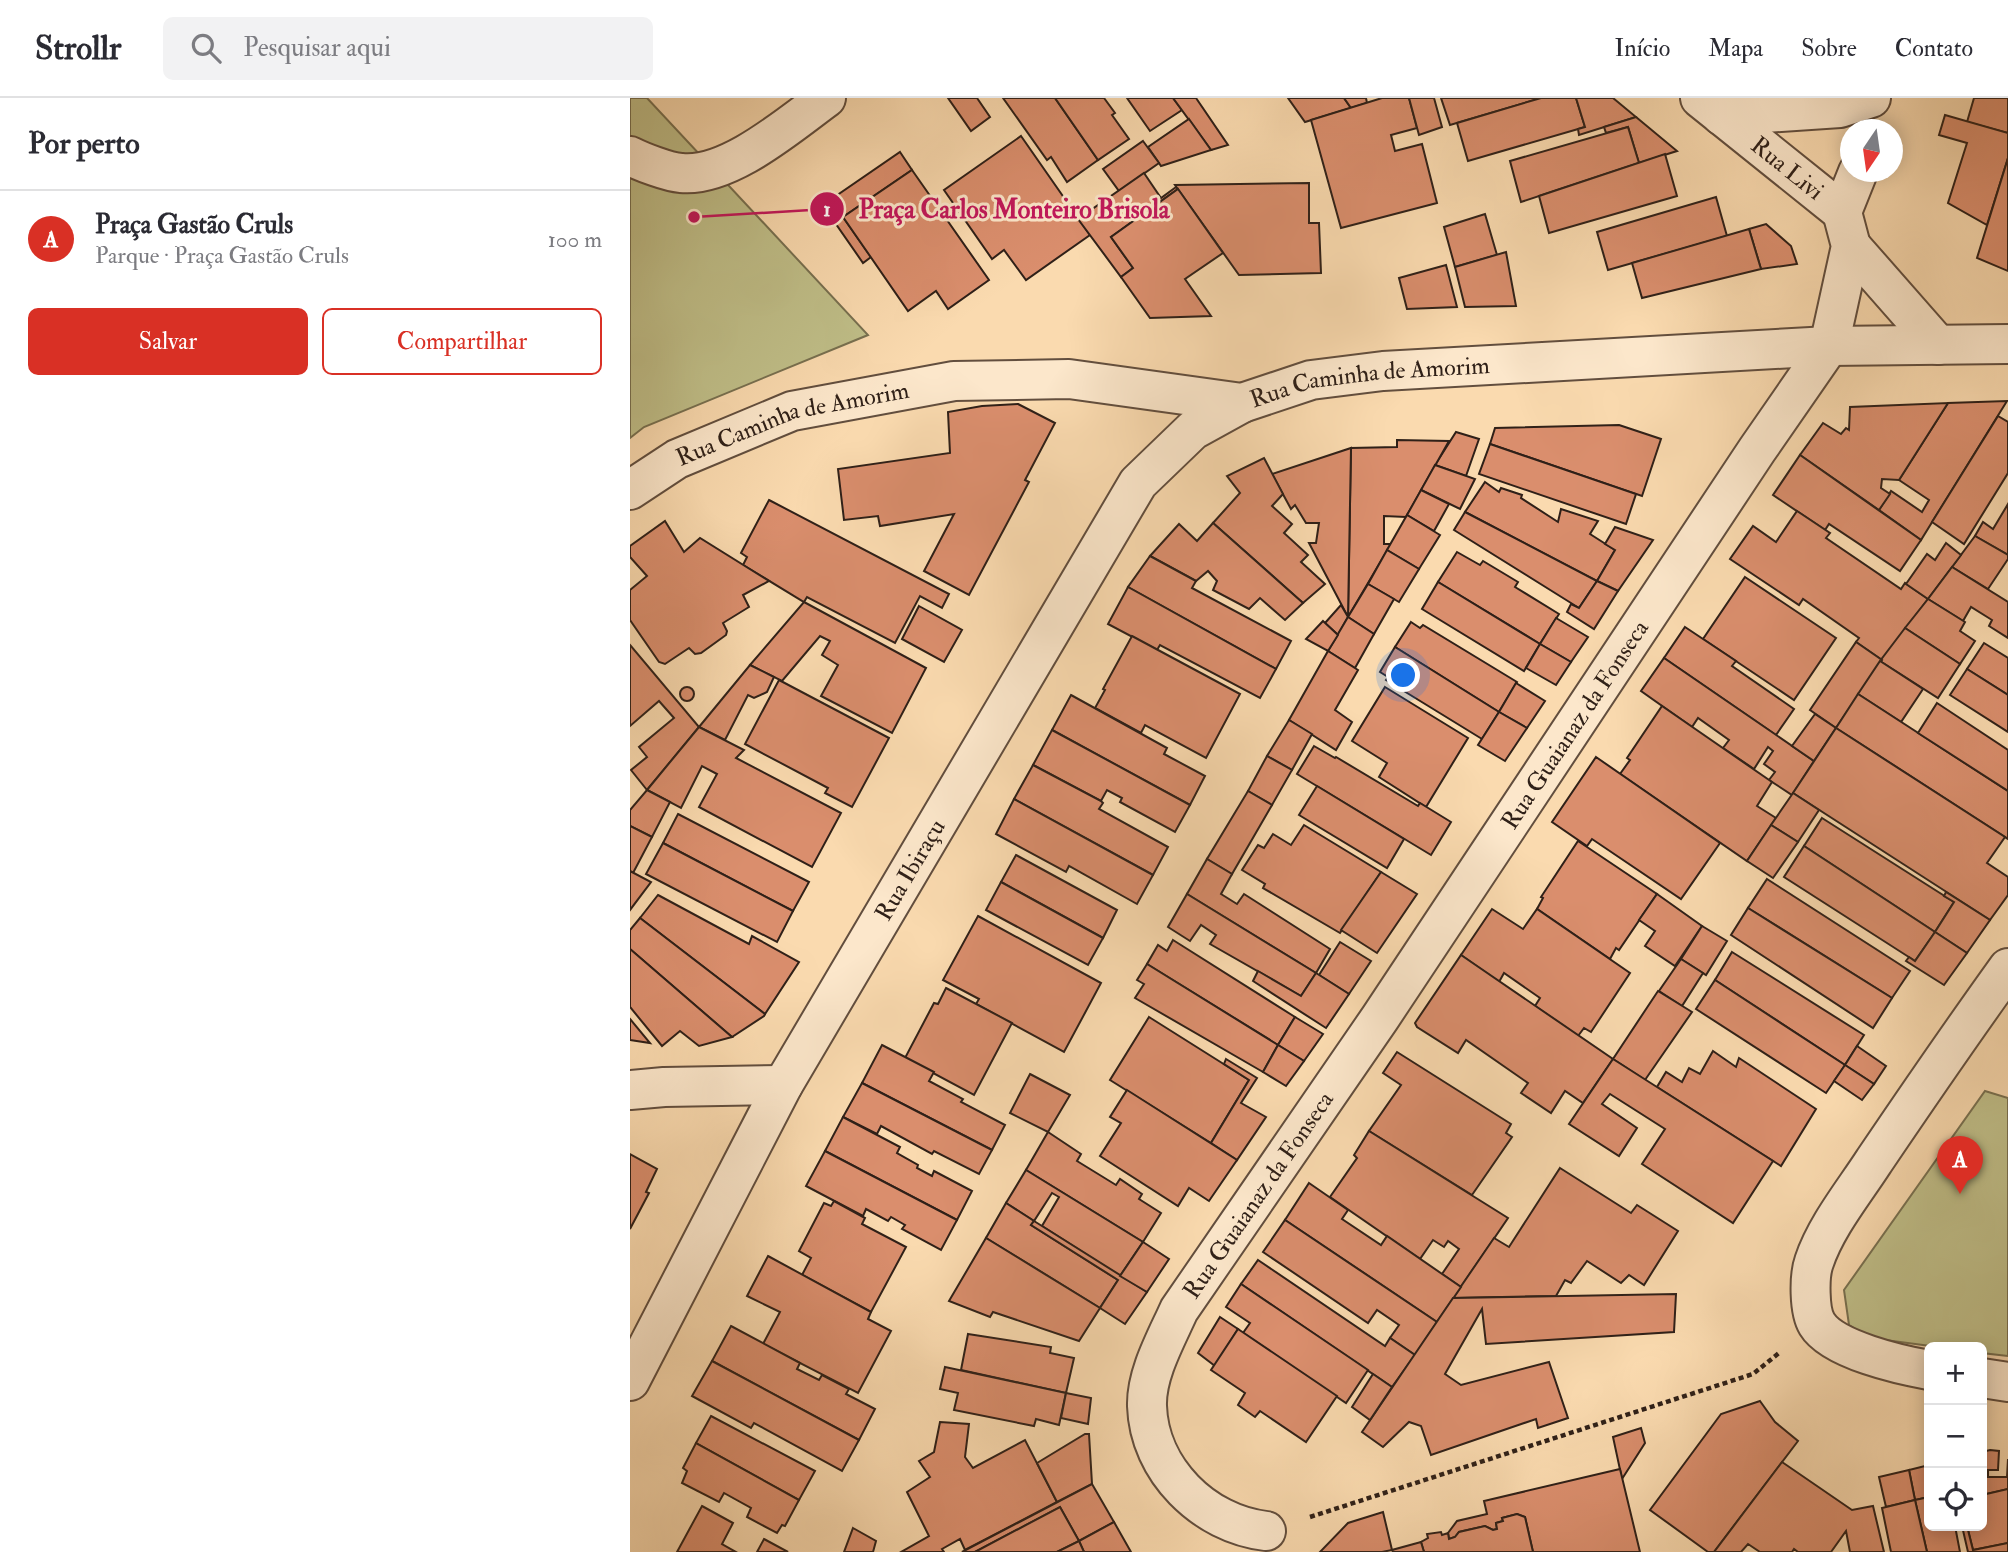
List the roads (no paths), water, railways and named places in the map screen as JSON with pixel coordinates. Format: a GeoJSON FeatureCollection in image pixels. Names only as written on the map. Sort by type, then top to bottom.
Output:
{"type":"FeatureCollection","features":[{"type":"Feature","properties":{"kind":"street"},"geometry":{"type":"LineString","coordinates":[[630,156],[681,174],[720,169],[769,139],[826,98]]}},
{"type":"Feature","properties":{"kind":"street"},"geometry":{"type":"LineString","coordinates":[[1711,107],[1840,108],[1871,98]]}},
{"type":"Feature","properties":{"kind":"street"},"geometry":{"type":"LineString","coordinates":[[1879,119],[1888,98]]}},
{"type":"Feature","properties":{"kind":"street","name":"Rua Livi"},"geometry":{"type":"LineString","coordinates":[[1711,107],[1847,229],[1937,345]]}},
{"type":"Feature","properties":{"kind":"street"},"geometry":{"type":"LineString","coordinates":[[1829,346],[1856,182]]}},
{"type":"Feature","properties":{"kind":"street","name":"Rua Caminha de Amorim"},"geometry":{"type":"LineString","coordinates":[[630,490],[677,459],[792,411],[954,381],[1069,379],[1242,403],[1311,380],[1383,371],[1829,346],[2008,344]]}},
{"type":"Feature","properties":{"kind":"street","name":"Rua Guaianaz da Fonseca"},"geometry":{"type":"LineString","coordinates":[[1266,1531],[1249,1529],[1221,1517],[1187,1493],[1168,1473],[1154,1447],[1147,1405],[1155,1363],[1179,1310],[1380,1018],[1829,346]]}},
{"type":"Feature","properties":{"kind":"street","name":"Rua Ibiraçu"},"geometry":{"type":"LineString","coordinates":[[630,1381],[783,1085],[1138,483],[1193,430],[1242,403]]}},
{"type":"Feature","properties":{"kind":"street"},"geometry":{"type":"LineString","coordinates":[[1924,1369],[1860,1352],[1837,1341],[1817,1324],[1811,1296],[1811,1275],[1823,1241],[1941,1061],[2005,981]]}},
{"type":"Feature","properties":{"kind":"street"},"geometry":{"type":"LineString","coordinates":[[630,1090],[783,1085]]}},
{"type":"Feature","properties":{"kind":"street"},"geometry":{"type":"LineString","coordinates":[[1987,1379],[2008,1382]]}},
{"type":"Feature","properties":{"kind":"place","name":"Praça Carlos Monteiro Brisola"},"geometry":{"type":"Point","coordinates":[694,217]}},
{"type":"Feature","properties":{"kind":"place","name":"Praça Gastão Cruls"},"geometry":{"type":"Point","coordinates":[1960,1194]}}]}
